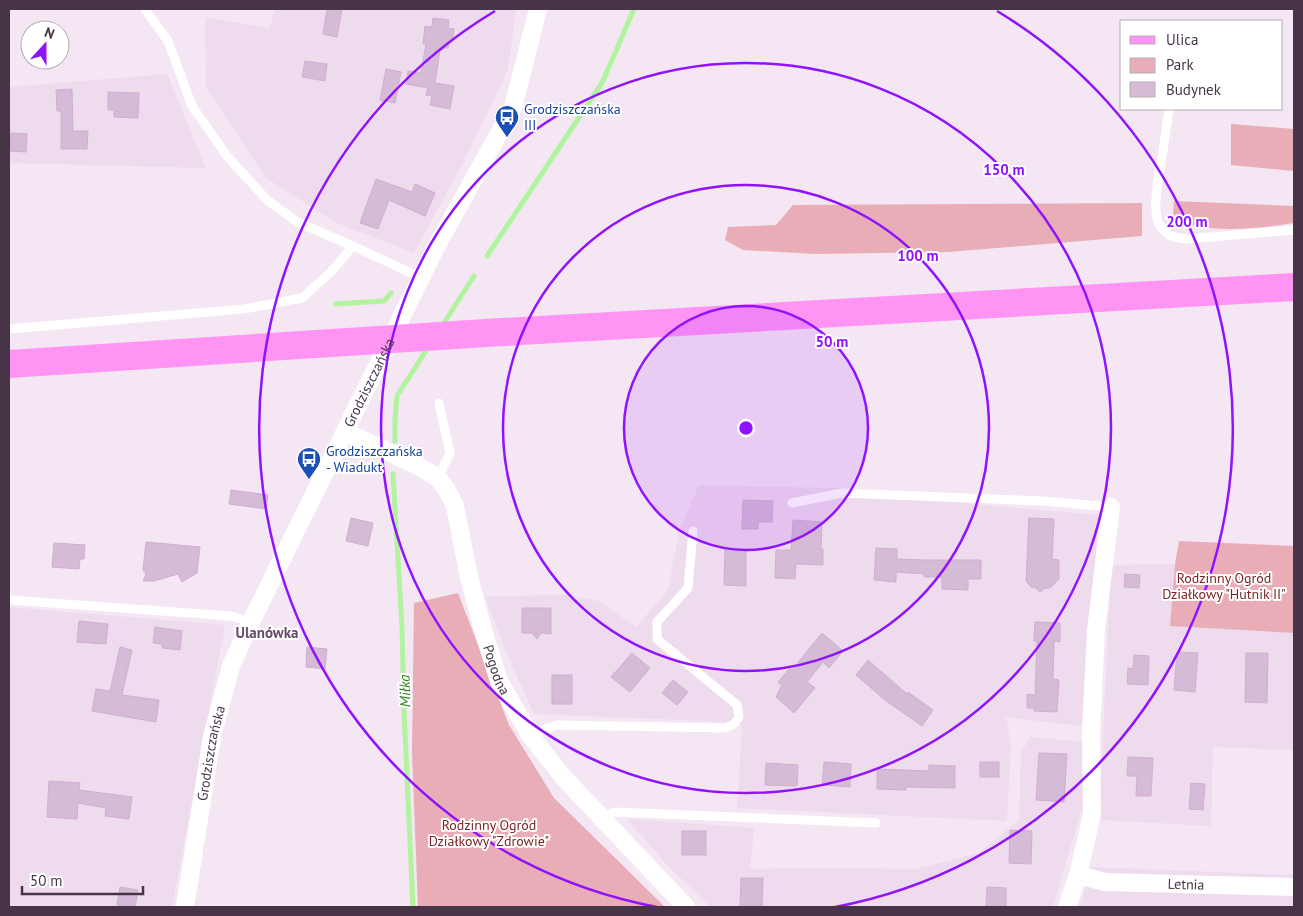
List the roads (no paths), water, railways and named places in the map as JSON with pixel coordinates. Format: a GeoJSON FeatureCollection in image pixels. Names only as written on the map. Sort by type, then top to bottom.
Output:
{"type":"FeatureCollection","features":[{"type":"Feature","properties":{"kind":"main road"},"geometry":{"type":"LineString","coordinates":[[9,364],[486,333],[1294,287]]}},
{"type":"Feature","properties":{"kind":"street","name":"Grodziszczańska"},"geometry":{"type":"LineString","coordinates":[[184,907],[212,736],[231,666],[435,249],[513,108],[538,9]]}},
{"type":"Feature","properties":{"kind":"street","name":"Pogodna"},"geometry":{"type":"LineString","coordinates":[[346,432],[422,468],[438,478],[447,490],[455,506],[469,577],[499,681],[530,736],[564,778],[686,907]]}},
{"type":"Feature","properties":{"kind":"street"},"geometry":{"type":"LineString","coordinates":[[1067,907],[1078,876],[1092,814],[1091,735],[1096,630],[1111,507]]}},
{"type":"Feature","properties":{"kind":"street","name":"Letnia"},"geometry":{"type":"LineString","coordinates":[[1078,876],[1105,882],[1294,887]]}},
{"type":"Feature","properties":{"kind":"lane"},"geometry":{"type":"LineString","coordinates":[[145,9],[168,41],[192,106],[227,156],[267,200],[297,222],[422,278]]}},
{"type":"Feature","properties":{"kind":"lane"},"geometry":{"type":"LineString","coordinates":[[1169,110],[1156,193],[1156,214],[1158,223],[1163,230],[1174,238],[1188,239],[1294,230]]}},
{"type":"Feature","properties":{"kind":"lane"},"geometry":{"type":"LineString","coordinates":[[9,329],[244,309],[302,298],[331,272],[353,246]]}},
{"type":"Feature","properties":{"kind":"lane"},"geometry":{"type":"LineString","coordinates":[[438,478],[450,453],[439,403]]}},
{"type":"Feature","properties":{"kind":"lane"},"geometry":{"type":"LineString","coordinates":[[792,503],[842,493],[1044,501],[1111,507]]}},
{"type":"Feature","properties":{"kind":"lane"},"geometry":{"type":"LineString","coordinates":[[530,736],[557,725],[725,728],[734,724],[738,717],[737,705],[657,639],[658,622],[688,588],[693,531]]}},
{"type":"Feature","properties":{"kind":"lane"},"geometry":{"type":"LineString","coordinates":[[9,600],[231,616],[251,622]]}},
{"type":"Feature","properties":{"kind":"lane"},"geometry":{"type":"LineString","coordinates":[[602,818],[614,812],[876,823]]}},
{"type":"Feature","properties":{"kind":"waterway"},"geometry":{"type":"LineString","coordinates":[[487,256],[602,83],[634,9]]}},
{"type":"Feature","properties":{"kind":"waterway"},"geometry":{"type":"LineString","coordinates":[[442,326],[474,276]]}},
{"type":"Feature","properties":{"kind":"waterway"},"geometry":{"type":"LineString","coordinates":[[336,304],[384,301],[391,293]]}},
{"type":"Feature","properties":{"kind":"waterway"},"geometry":{"type":"LineString","coordinates":[[395,441],[397,396],[429,346]]}},
{"type":"Feature","properties":{"kind":"waterway","name":"Miłka"},"geometry":{"type":"LineString","coordinates":[[393,474],[402,627],[413,907]]}},
{"type":"Feature","properties":{"kind":"place","name":"Grodziszczańska III"},"geometry":{"type":"Point","coordinates":[507,138]}},
{"type":"Feature","properties":{"kind":"place","name":"Grodziszczańska - Wiadukt"},"geometry":{"type":"Point","coordinates":[309,480]}},
{"type":"Feature","properties":{"kind":"district","name":"Ulanówka"},"geometry":{"type":"Point","coordinates":[267,633]}},
{"type":"Feature","properties":{"kind":"park label","name":"Rodzinny Ogród Działkowy \"Hutnik II\""},"geometry":{"type":"Point","coordinates":[1224,586]}},
{"type":"Feature","properties":{"kind":"park label","name":"Rodzinny Ogród Działkowy \"Zdrowie\""},"geometry":{"type":"Point","coordinates":[489,834]}}]}
